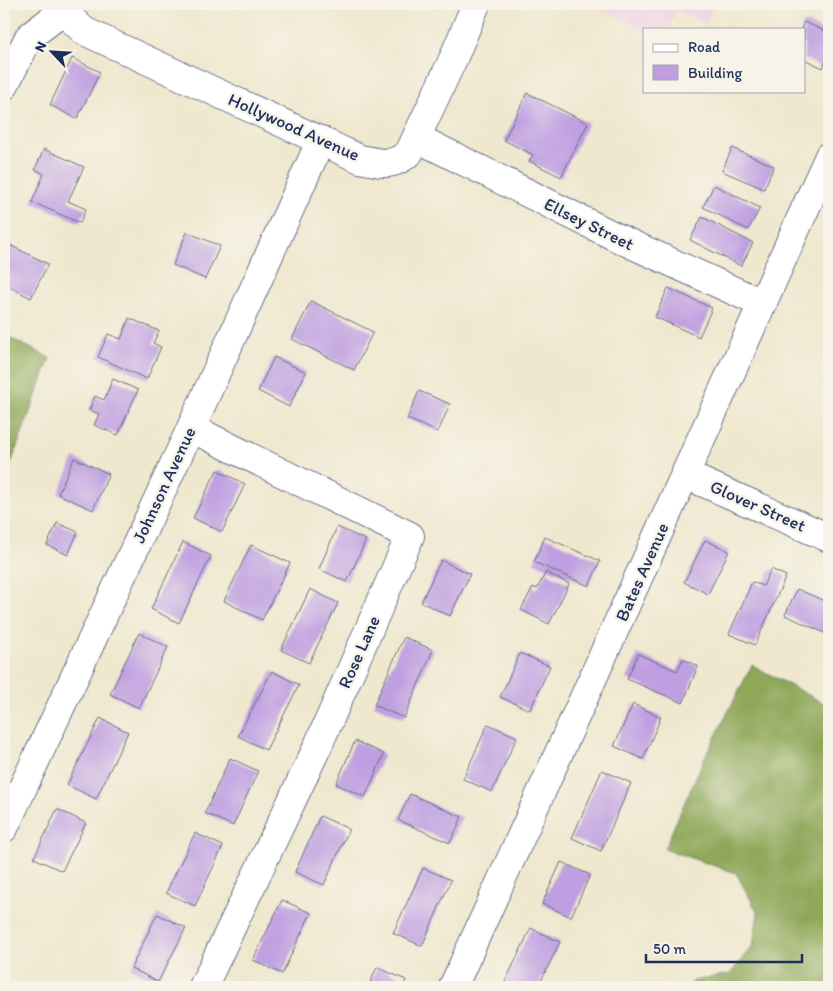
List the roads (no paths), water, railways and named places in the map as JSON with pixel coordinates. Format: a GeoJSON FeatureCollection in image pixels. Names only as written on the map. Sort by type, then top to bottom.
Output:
{"type":"FeatureCollection","features":[{"type":"Feature","properties":{"kind":"street","name":"Hollywood Avenue"},"geometry":{"type":"LineString","coordinates":[[4,86],[29,38],[63,8],[84,32],[360,158],[388,164],[400,160],[409,153],[476,4]]}},
{"type":"Feature","properties":{"kind":"street","name":"Ellsey Street"},"geometry":{"type":"LineString","coordinates":[[417,138],[620,240],[763,304]]}},
{"type":"Feature","properties":{"kind":"street","name":"Johnson Avenue"},"geometry":{"type":"LineString","coordinates":[[4,828],[191,428],[321,140]]}},
{"type":"Feature","properties":{"kind":"street","name":"Bates Avenue"},"geometry":{"type":"LineString","coordinates":[[453,987],[829,156]]}},
{"type":"Feature","properties":{"kind":"street","name":"Rose Lane"},"geometry":{"type":"LineString","coordinates":[[191,428],[410,536],[316,750],[203,987]]}},
{"type":"Feature","properties":{"kind":"street","name":"Glover Street"},"geometry":{"type":"LineString","coordinates":[[686,475],[829,538]]}}]}
